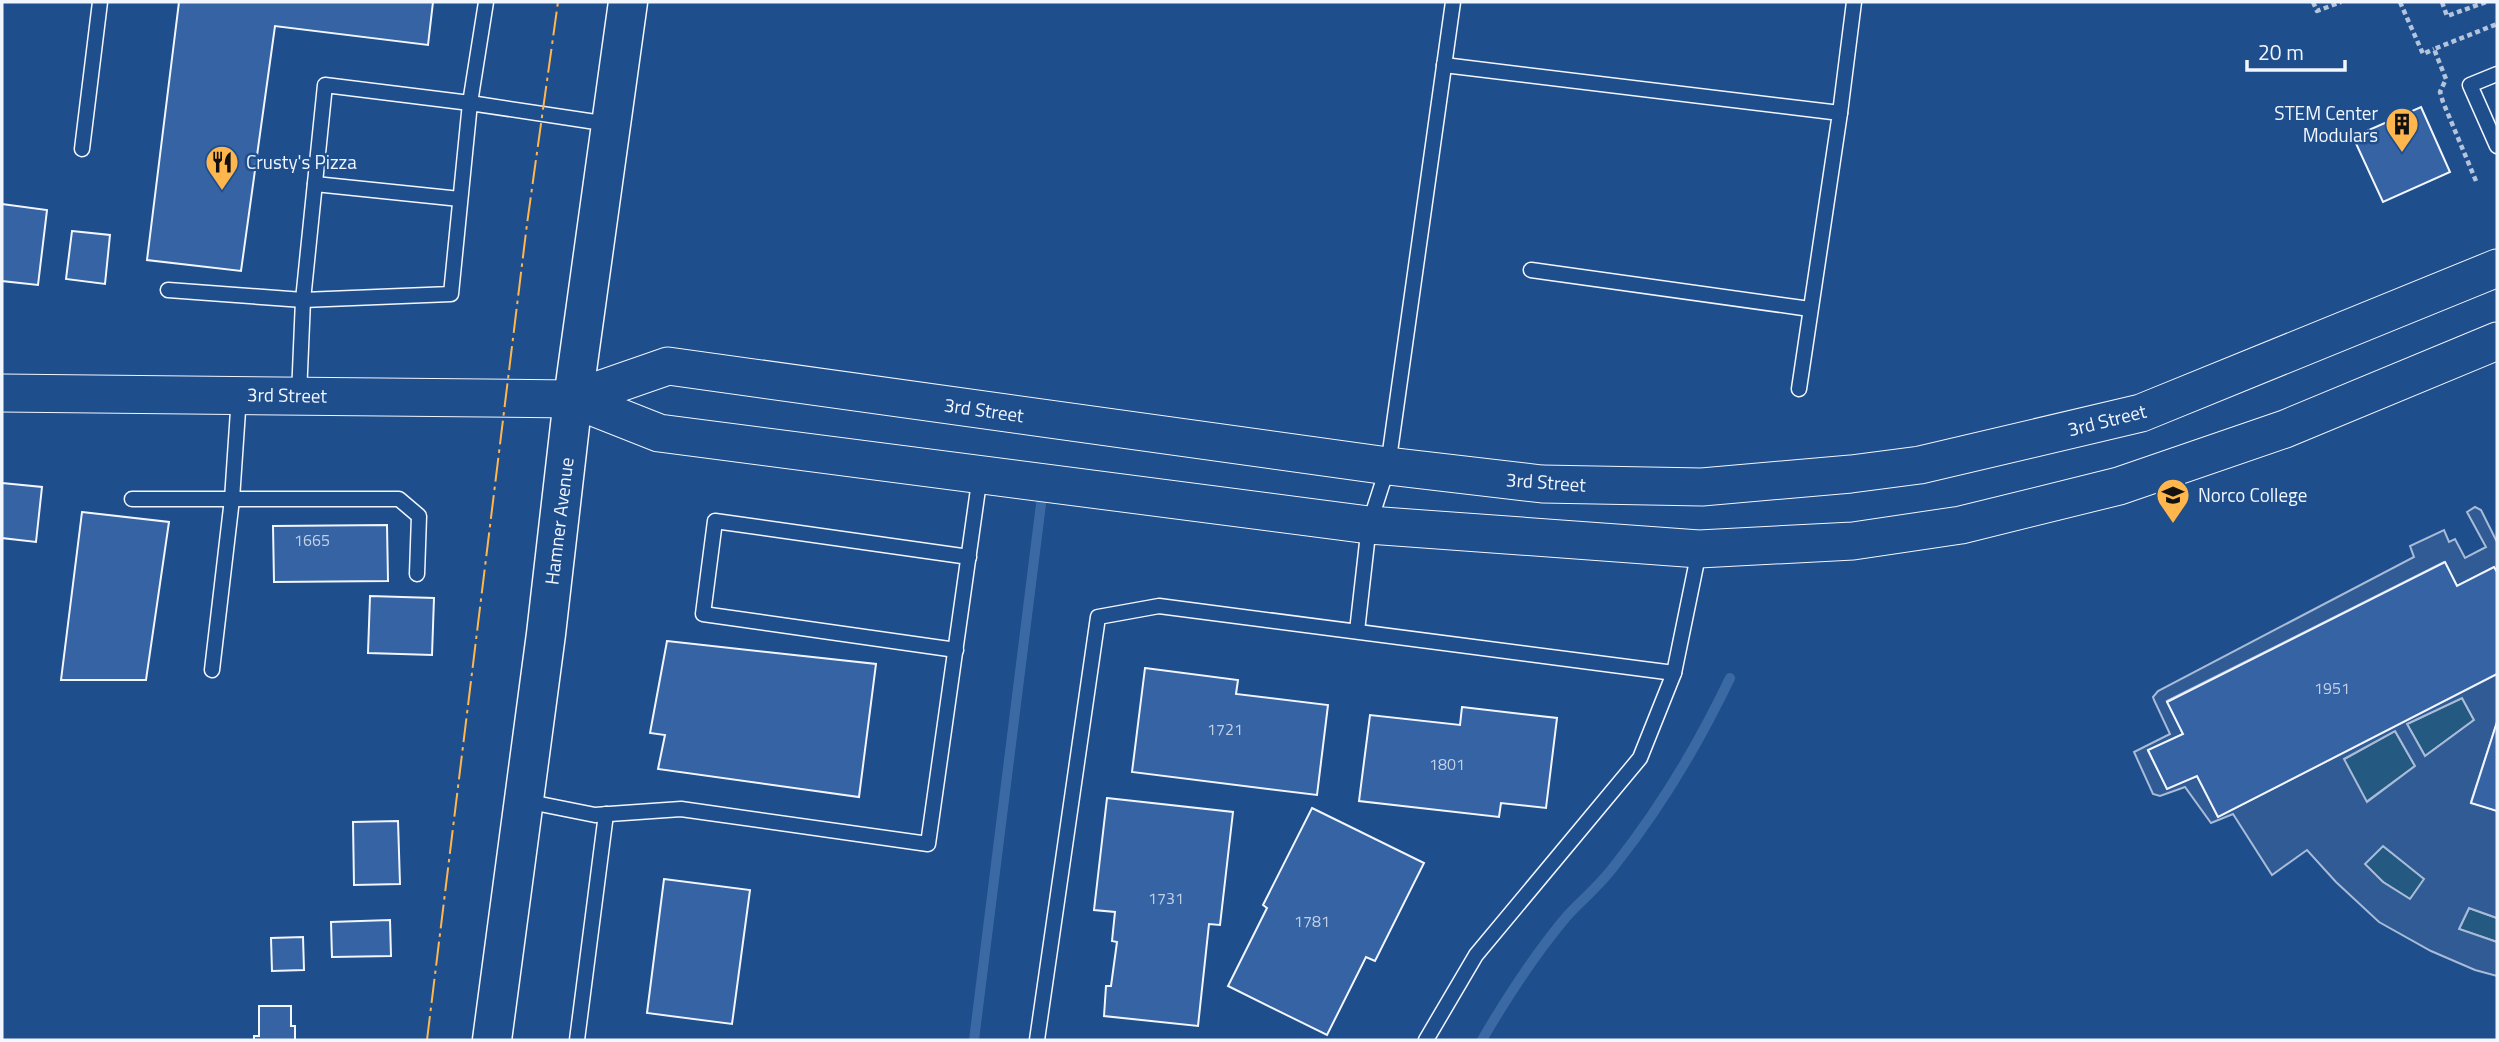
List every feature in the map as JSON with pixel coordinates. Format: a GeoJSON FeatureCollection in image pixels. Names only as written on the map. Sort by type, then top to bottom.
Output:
{"type":"FeatureCollection","features":[{"type":"Feature","properties":{"kind":"main road","name":"Hamner Avenue"},"geometry":{"type":"LineString","coordinates":[[492,1040],[573,399],[628,2]]}},
{"type":"Feature","properties":{"kind":"street","name":"3rd Street"},"geometry":{"type":"LineString","coordinates":[[2,393],[573,399],[668,366],[1388,466],[1542,484],[1702,487],[1920,465],[2141,413],[2497,268]]}},
{"type":"Feature","properties":{"kind":"street","name":"3rd Street"},"geometry":{"type":"LineString","coordinates":[[573,399],[659,433],[1369,524],[1699,549],[1853,541],[1948,527],[2119,486],[2285,429],[2497,341]]}},
{"type":"Feature","properties":{"kind":"lane"},"geometry":{"type":"LineString","coordinates":[[82,149],[100,2]]}},
{"type":"Feature","properties":{"kind":"lane"},"geometry":{"type":"LineString","coordinates":[[168,290],[303,300],[451,294],[470,103],[486,2]]}},
{"type":"Feature","properties":{"kind":"lane"},"geometry":{"type":"LineString","coordinates":[[1357,632],[1369,524],[1388,466],[1453,2]]}},
{"type":"Feature","properties":{"kind":"lane"},"geometry":{"type":"LineString","coordinates":[[1798,389],[1854,2]]}},
{"type":"Feature","properties":{"kind":"lane"},"geometry":{"type":"LineString","coordinates":[[1444,65],[1839,113]]}},
{"type":"Feature","properties":{"kind":"lane"},"geometry":{"type":"LineString","coordinates":[[2497,74],[2470,85],[2497,146]]}},
{"type":"Feature","properties":{"kind":"lane"},"geometry":{"type":"LineString","coordinates":[[299,395],[303,300],[325,85],[611,124]]}},
{"type":"Feature","properties":{"kind":"lane"},"geometry":{"type":"LineString","coordinates":[[315,184],[460,199]]}},
{"type":"Feature","properties":{"kind":"lane"},"geometry":{"type":"LineString","coordinates":[[1531,270],[1810,309]]}},
{"type":"Feature","properties":{"kind":"lane"},"geometry":{"type":"LineString","coordinates":[[212,670],[232,499],[239,395]]}},
{"type":"Feature","properties":{"kind":"lane"},"geometry":{"type":"LineString","coordinates":[[524,801],[595,815],[681,809],[928,844],[981,473]]}},
{"type":"Feature","properties":{"kind":"lane"},"geometry":{"type":"LineString","coordinates":[[132,499],[399,499],[419,516],[417,574]]}},
{"type":"Feature","properties":{"kind":"lane"},"geometry":{"type":"LineString","coordinates":[[956,650],[703,614],[715,521],[969,557]]}},
{"type":"Feature","properties":{"kind":"lane"},"geometry":{"type":"LineString","coordinates":[[1426,1040],[1476,955],[1640,758],[1674,673],[1699,549]]}},
{"type":"Feature","properties":{"kind":"lane"},"geometry":{"type":"LineString","coordinates":[[1037,1040],[1098,617],[1159,606],[1674,673]]}},
{"type":"Feature","properties":{"kind":"lane"},"geometry":{"type":"LineString","coordinates":[[577,1040],[606,814]]}},
{"type":"Feature","properties":{"kind":"path"},"geometry":{"type":"LineString","coordinates":[[2314,2],[2317,11],[2341,2]]}},
{"type":"Feature","properties":{"kind":"path"},"geometry":{"type":"LineString","coordinates":[[2400,2],[2423,54],[2434,49]]}},
{"type":"Feature","properties":{"kind":"path"},"geometry":{"type":"LineString","coordinates":[[2442,2],[2447,16],[2486,2]]}},
{"type":"Feature","properties":{"kind":"shaded area"},"geometry":{"type":"Polygon","coordinates":[[[2475,507],[2481,510],[2497,542],[2497,572],[2494,567],[2457,586],[2444,562],[2167,701],[2183,734],[2148,751],[2167,788],[2197,776],[2218,817],[2497,674],[2497,722],[2471,802],[2497,811],[2497,918],[2469,908],[2459,929],[2497,942],[2497,976],[2475,970],[2431,951],[2379,922],[2336,882],[2307,850],[2272,875],[2233,814],[2211,823],[2185,787],[2160,796],[2153,794],[2134,752],[2170,734],[2153,697],[2158,691],[2414,557],[2410,546],[2444,530],[2449,542],[2455,539],[2465,558],[2486,547],[2467,512],[2475,507]],[[2462,698],[2407,724],[2425,756],[2474,720],[2462,698]],[[2395,731],[2344,759],[2367,802],[2415,766],[2395,731]],[[2383,846],[2365,864],[2383,882],[2410,899],[2424,879],[2383,846]]]}},
{"type":"Feature","properties":{"kind":"shaded area"},"geometry":{"type":"Polygon","coordinates":[[[2462,698],[2474,720],[2425,756],[2407,724],[2462,698]]]}},
{"type":"Feature","properties":{"kind":"shaded area"},"geometry":{"type":"Polygon","coordinates":[[[2395,731],[2415,766],[2366,802],[2343,760],[2395,731]]]}},
{"type":"Feature","properties":{"kind":"shaded area"},"geometry":{"type":"Polygon","coordinates":[[[2383,846],[2425,879],[2410,899],[2383,882],[2364,864],[2383,846]]]}},
{"type":"Feature","properties":{"kind":"shaded area"},"geometry":{"type":"Polygon","coordinates":[[[2469,908],[2497,918],[2497,942],[2459,929],[2469,908]]]}},
{"type":"Feature","properties":{"kind":"building"},"geometry":{"type":"Polygon","coordinates":[[[179,2],[433,2],[428,45],[275,26],[241,271],[147,260],[179,2]]]}},
{"type":"Feature","properties":{"kind":"building","name":"STEM Center Modulars"},"geometry":{"type":"Polygon","coordinates":[[[2421,107],[2450,172],[2383,202],[2353,137],[2421,107]]]}},
{"type":"Feature","properties":{"kind":"building"},"geometry":{"type":"Polygon","coordinates":[[[2,204],[47,210],[38,285],[2,281],[2,204]]]}},
{"type":"Feature","properties":{"kind":"building"},"geometry":{"type":"Polygon","coordinates":[[[72,231],[110,235],[105,284],[66,279],[72,231]]]}},
{"type":"Feature","properties":{"kind":"building"},"geometry":{"type":"Polygon","coordinates":[[[2,483],[42,487],[36,542],[2,538],[2,483]]]}},
{"type":"Feature","properties":{"kind":"building"},"geometry":{"type":"Polygon","coordinates":[[[82,512],[169,522],[146,680],[61,680],[82,512]]]}},
{"type":"Feature","properties":{"kind":"building"},"geometry":{"type":"Polygon","coordinates":[[[387,525],[388,581],[274,582],[273,526],[387,525]]]}},
{"type":"Feature","properties":{"kind":"building"},"geometry":{"type":"Polygon","coordinates":[[[2445,562],[2457,586],[2494,567],[2497,572],[2497,674],[2218,817],[2197,776],[2167,789],[2148,750],[2183,734],[2167,702],[2445,562]]]}},
{"type":"Feature","properties":{"kind":"building"},"geometry":{"type":"Polygon","coordinates":[[[370,596],[434,598],[432,655],[368,653],[370,596]]]}},
{"type":"Feature","properties":{"kind":"building"},"geometry":{"type":"Polygon","coordinates":[[[667,641],[876,664],[859,797],[658,769],[665,735],[650,733],[667,641]]]}},
{"type":"Feature","properties":{"kind":"building"},"geometry":{"type":"Polygon","coordinates":[[[1145,668],[1238,680],[1236,694],[1328,705],[1317,795],[1132,772],[1145,668]]]}},
{"type":"Feature","properties":{"kind":"building"},"geometry":{"type":"Polygon","coordinates":[[[1462,707],[1557,718],[1546,808],[1501,803],[1499,817],[1359,801],[1370,715],[1460,725],[1462,707]]]}},
{"type":"Feature","properties":{"kind":"building"},"geometry":{"type":"Polygon","coordinates":[[[2497,722],[2497,811],[2471,803],[2497,722]]]}},
{"type":"Feature","properties":{"kind":"building"},"geometry":{"type":"Polygon","coordinates":[[[1107,798],[1233,812],[1220,925],[1209,924],[1198,1026],[1104,1016],[1106,986],[1111,986],[1117,942],[1112,941],[1115,912],[1094,910],[1107,798]]]}},
{"type":"Feature","properties":{"kind":"building"},"geometry":{"type":"Polygon","coordinates":[[[1312,808],[1424,863],[1375,961],[1366,957],[1327,1035],[1228,986],[1267,908],[1263,905],[1312,808]]]}},
{"type":"Feature","properties":{"kind":"building"},"geometry":{"type":"Polygon","coordinates":[[[398,821],[400,884],[354,885],[353,822],[398,821]]]}},
{"type":"Feature","properties":{"kind":"building"},"geometry":{"type":"Polygon","coordinates":[[[664,879],[750,890],[732,1024],[647,1013],[664,879]]]}},
{"type":"Feature","properties":{"kind":"building"},"geometry":{"type":"Polygon","coordinates":[[[390,920],[391,956],[332,957],[331,922],[390,920]]]}},
{"type":"Feature","properties":{"kind":"building"},"geometry":{"type":"Polygon","coordinates":[[[303,937],[304,970],[272,971],[271,938],[303,937]]]}},
{"type":"Feature","properties":{"kind":"building"},"geometry":{"type":"Polygon","coordinates":[[[259,1006],[291,1006],[291,1026],[295,1026],[295,1040],[254,1040],[254,1036],[259,1036],[259,1006]]]}},
{"type":"Feature","properties":{"kind":"waterway"},"geometry":{"type":"LineString","coordinates":[[974,1040],[1041,504]]}},
{"type":"Feature","properties":{"kind":"waterway"},"geometry":{"type":"LineString","coordinates":[[1482,1040],[1544,945],[1567,916],[1610,872],[1648,821],[1692,751],[1730,678]]}},
{"type":"Feature","properties":{"kind":"power"},"geometry":{"type":"LineString","coordinates":[[427,1040],[527,224],[558,2]]}},
{"type":"Feature","properties":{"kind":"place","name":"STEM Center Modulars"},"geometry":{"type":"Point","coordinates":[2402,154]}},
{"type":"Feature","properties":{"kind":"place","name":"Crusty's Pizza"},"geometry":{"type":"Point","coordinates":[222,192]}},
{"type":"Feature","properties":{"kind":"place","name":"Norco College"},"geometry":{"type":"Point","coordinates":[2173,525]}}]}
